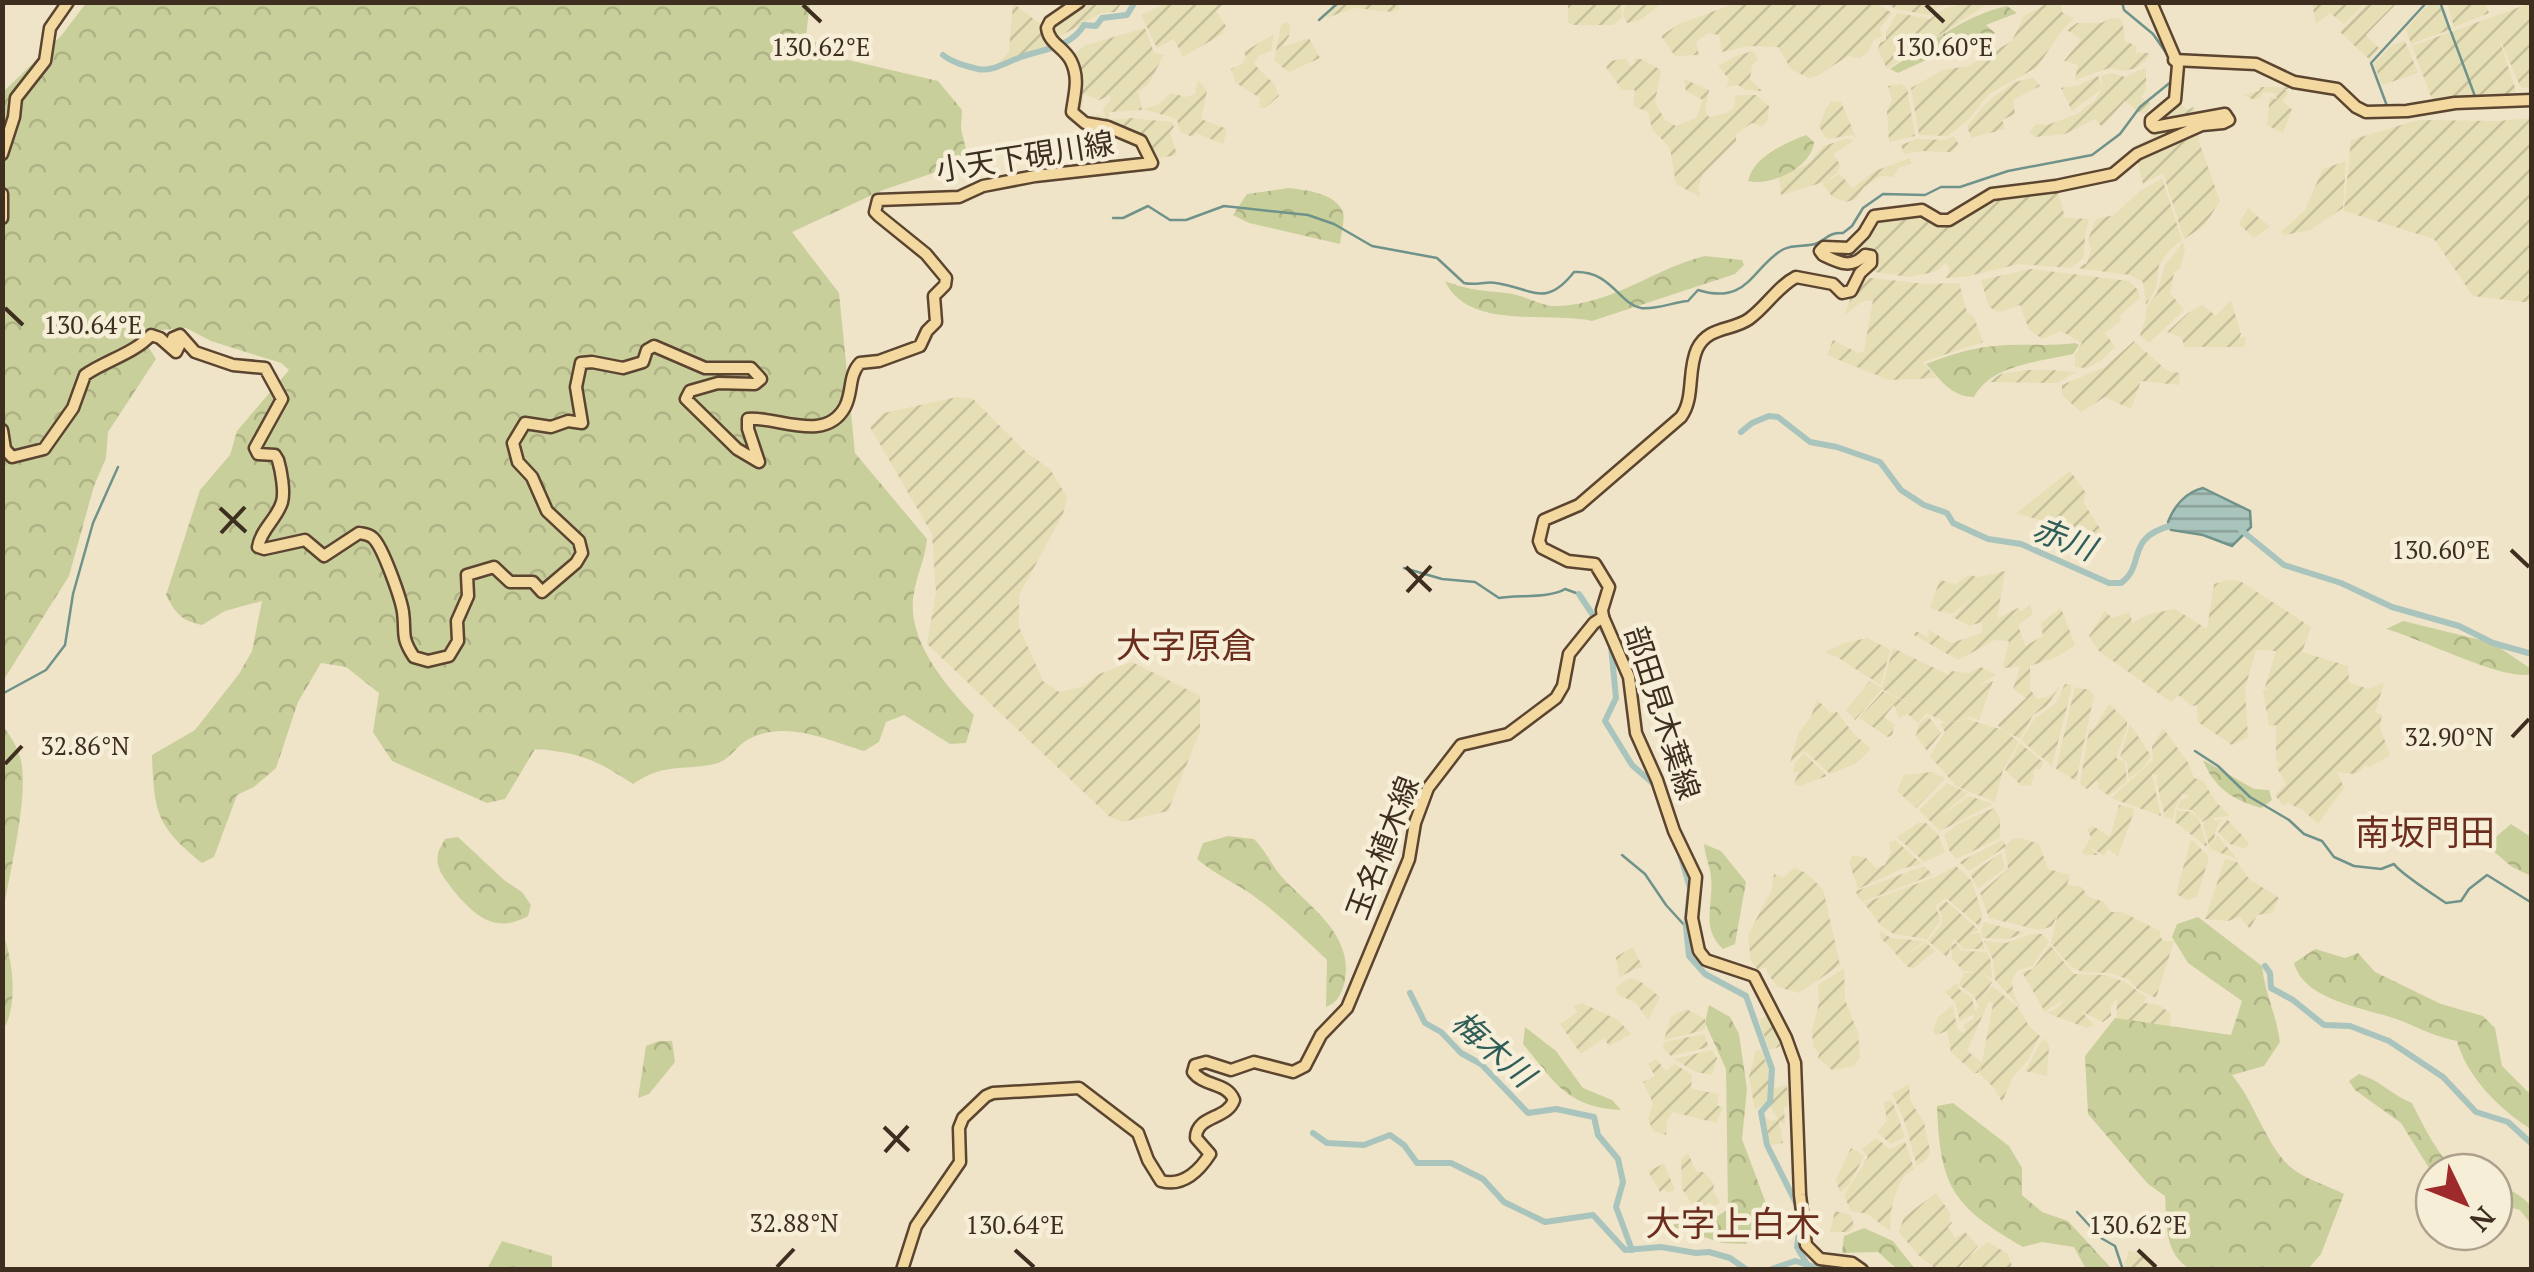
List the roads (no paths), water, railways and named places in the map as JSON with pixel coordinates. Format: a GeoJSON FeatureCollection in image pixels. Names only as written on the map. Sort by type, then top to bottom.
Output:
{"type":"FeatureCollection","features":[{"type":"Feature","properties":{"kind":"main road"},"geometry":{"type":"LineString","coordinates":[[2,154],[16,98],[45,61],[50,28],[68,2]]}},
{"type":"Feature","properties":{"kind":"main road","name":"小天下硯川線"},"geometry":{"type":"LineString","coordinates":[[2,430],[5,450],[12,457],[44,449],[73,408],[85,376],[122,358],[129,349],[152,336],[176,352],[180,344],[173,338],[180,334],[195,352],[233,365],[265,368],[282,400],[255,448],[258,454],[275,455],[278,460],[282,496],[281,505],[260,536],[258,548],[304,540],[324,556],[359,533],[369,536],[377,543],[394,583],[403,613],[404,638],[414,657],[428,662],[450,656],[458,641],[457,621],[468,596],[466,578],[470,572],[494,566],[510,582],[533,582],[542,592],[582,553],[574,534],[547,512],[532,477],[518,462],[513,443],[525,423],[550,427],[568,422],[582,424],[576,386],[580,364],[632,368],[643,362],[646,350],[654,346],[712,370],[751,368],[761,379],[755,384],[718,383],[690,392],[686,399],[741,452],[759,462],[748,419],[790,425],[826,424],[844,410],[853,370],[860,363],[879,361],[920,346],[936,322],[934,296],[945,286],[946,278],[926,254],[875,212],[878,200],[960,197],[983,186],[1035,176],[1152,162],[1141,141],[1108,127],[1085,123],[1075,116],[1072,61],[1047,34],[1050,22],[1080,2]]}},
{"type":"Feature","properties":{"kind":"main road"},"geometry":{"type":"LineString","coordinates":[[1599,619],[1609,587],[1598,568],[1542,548],[1538,541],[1541,527],[1547,517],[1579,506],[1681,417],[1688,404],[1696,350],[1716,330],[1748,320],[1796,277],[1833,284],[1842,292],[1851,291],[1860,273],[1872,262],[1871,256],[1865,255],[1848,265],[1820,251],[1824,247],[1848,248],[1874,216],[1922,210],[1939,220],[1948,220],[1992,194],[2113,174],[2136,154],[2202,124],[2227,122],[2229,117],[2224,114],[2152,126],[2151,120],[2171,106],[2176,96],[2178,70],[2151,2]]}},
{"type":"Feature","properties":{"kind":"main road"},"geometry":{"type":"LineString","coordinates":[[2174,60],[2256,64],[2288,80],[2337,89],[2366,112],[2532,100]]}},
{"type":"Feature","properties":{"kind":"main road"},"geometry":{"type":"LineString","coordinates":[[2,194],[2,218]]}},
{"type":"Feature","properties":{"kind":"main road","name":"玉名植木線"},"geometry":{"type":"LineString","coordinates":[[902,1270],[916,1226],[960,1162],[958,1134],[963,1118],[990,1094],[1080,1088],[1138,1133],[1148,1160],[1162,1181],[1174,1183],[1191,1176],[1210,1154],[1196,1138],[1196,1130],[1228,1111],[1234,1100],[1226,1089],[1198,1079],[1193,1072],[1195,1065],[1206,1062],[1231,1070],[1254,1062],[1293,1072],[1305,1066],[1321,1035],[1347,1008],[1409,859],[1415,823],[1428,788],[1462,746],[1508,734],[1556,698],[1563,686],[1570,654],[1599,619]]}},
{"type":"Feature","properties":{"kind":"main road","name":"部田見木葉線"},"geometry":{"type":"LineString","coordinates":[[1599,619],[1629,677],[1636,734],[1696,878],[1692,925],[1699,951],[1706,960],[1754,976],[1792,1053],[1806,1244],[1820,1259],[1852,1262],[1862,1270]]}},
{"type":"Feature","properties":{"kind":"water"},"geometry":{"type":"Polygon","coordinates":[[[2203,488],[2250,511],[2251,527],[2232,546],[2203,535],[2171,530],[2168,522],[2177,505],[2203,488]]]}},
{"type":"Feature","properties":{"kind":"waterway"},"geometry":{"type":"LineString","coordinates":[[943,55],[969,67],[993,68],[1062,44],[1084,25],[1096,26],[1102,18],[1127,15],[1135,2]]}},
{"type":"Feature","properties":{"kind":"waterway"},"geometry":{"type":"LineString","coordinates":[[1319,20],[1339,2]]}},
{"type":"Feature","properties":{"kind":"waterway"},"geometry":{"type":"LineString","coordinates":[[2122,2],[2124,10],[2153,34],[2169,57]]}},
{"type":"Feature","properties":{"kind":"waterway"},"geometry":{"type":"LineString","coordinates":[[2387,106],[2371,63],[2427,2]]}},
{"type":"Feature","properties":{"kind":"waterway"},"geometry":{"type":"LineString","coordinates":[[2440,2],[2450,30]]}},
{"type":"Feature","properties":{"kind":"waterway"},"geometry":{"type":"LineString","coordinates":[[2451,32],[2476,99]]}},
{"type":"Feature","properties":{"kind":"waterway"},"geometry":{"type":"LineString","coordinates":[[1113,218],[1123,218],[1148,206],[1170,220],[1186,220],[1224,206],[1308,215],[1334,224],[1372,246],[1437,258],[1464,283],[1496,283],[1546,293],[1574,272],[1587,273],[1606,281],[1633,305],[1653,308],[1688,301],[1698,290],[1729,293],[1749,282],[1784,249],[1815,244],[1843,233],[1863,208],[1883,194],[1925,195],[1941,187],[1960,187],[2008,171],[2092,155],[2120,134],[2140,107],[2172,81]]}},
{"type":"Feature","properties":{"kind":"waterway","name":"赤川"},"geometry":{"type":"LineString","coordinates":[[1741,432],[1769,416],[1778,417],[1810,442],[1880,462],[1901,490],[1924,505],[1947,513],[1953,523],[1988,539],[2021,544],[2109,583],[2121,583],[2129,576],[2147,537],[2173,525]]}},
{"type":"Feature","properties":{"kind":"waterway"},"geometry":{"type":"LineString","coordinates":[[2,694],[46,670],[65,645],[73,594],[93,523],[118,467]]}},
{"type":"Feature","properties":{"kind":"waterway","name":"赤川"},"geometry":{"type":"LineString","coordinates":[[2241,530],[2284,565],[2341,583],[2392,607],[2459,626],[2493,643],[2532,654]]}},
{"type":"Feature","properties":{"kind":"waterway"},"geometry":{"type":"LineString","coordinates":[[1404,568],[1442,579],[1475,582],[1499,598],[1565,589],[1579,594]]}},
{"type":"Feature","properties":{"kind":"waterway"},"geometry":{"type":"LineString","coordinates":[[1579,594],[1606,635]]}},
{"type":"Feature","properties":{"kind":"waterway"},"geometry":{"type":"LineString","coordinates":[[1611,646],[1616,698],[1605,721],[1632,765],[1656,786]]}},
{"type":"Feature","properties":{"kind":"waterway"},"geometry":{"type":"LineString","coordinates":[[2195,751],[2218,766],[2250,797],[2289,820],[2304,834],[2322,841],[2334,857],[2354,866],[2381,869],[2394,864],[2446,903],[2461,901],[2487,875],[2532,903]]}},
{"type":"Feature","properties":{"kind":"waterway"},"geometry":{"type":"LineString","coordinates":[[1680,854],[1690,888],[1686,927],[1689,956],[1705,974],[1746,996],[1772,1069],[1770,1102],[1761,1112],[1767,1145],[1799,1209]]}},
{"type":"Feature","properties":{"kind":"waterway"},"geometry":{"type":"LineString","coordinates":[[1622,855],[1645,874],[1686,927]]}},
{"type":"Feature","properties":{"kind":"waterway"},"geometry":{"type":"LineString","coordinates":[[2265,966],[2271,988],[2324,1025],[2350,1026],[2389,1041],[2443,1077],[2476,1112],[2508,1122],[2532,1144]]}},
{"type":"Feature","properties":{"kind":"waterway","name":"梅木川"},"geometry":{"type":"LineString","coordinates":[[1410,993],[1425,1023],[1481,1064],[1528,1113],[1556,1109],[1594,1117],[1598,1135],[1618,1159],[1623,1182],[1616,1207],[1632,1250]]}},
{"type":"Feature","properties":{"kind":"waterway"},"geometry":{"type":"LineString","coordinates":[[1313,1133],[1327,1143],[1364,1145],[1390,1135],[1404,1145],[1417,1163],[1451,1163],[1483,1179],[1504,1202],[1545,1222],[1593,1215],[1625,1250],[1661,1247],[1709,1252],[1730,1258],[1747,1270]]}},
{"type":"Feature","properties":{"kind":"waterway"},"geometry":{"type":"LineString","coordinates":[[2077,1212],[2101,1238],[2115,1246],[2123,1270]]}},
{"type":"Feature","properties":{"kind":"waterway"},"geometry":{"type":"LineString","coordinates":[[1800,1226],[1797,1247],[1807,1264]]}},
{"type":"Feature","properties":{"kind":"waterway"},"geometry":{"type":"LineString","coordinates":[[1769,1270],[1795,1261],[1825,1270]]}},
{"type":"Feature","properties":{"kind":"district","name":"大字原倉"},"geometry":{"type":"Point","coordinates":[1186,646]}},
{"type":"Feature","properties":{"kind":"district","name":"南坂門田"},"geometry":{"type":"Point","coordinates":[2425,833]}},
{"type":"Feature","properties":{"kind":"district","name":"大字上白木"},"geometry":{"type":"Point","coordinates":[1733,1224]}}]}
